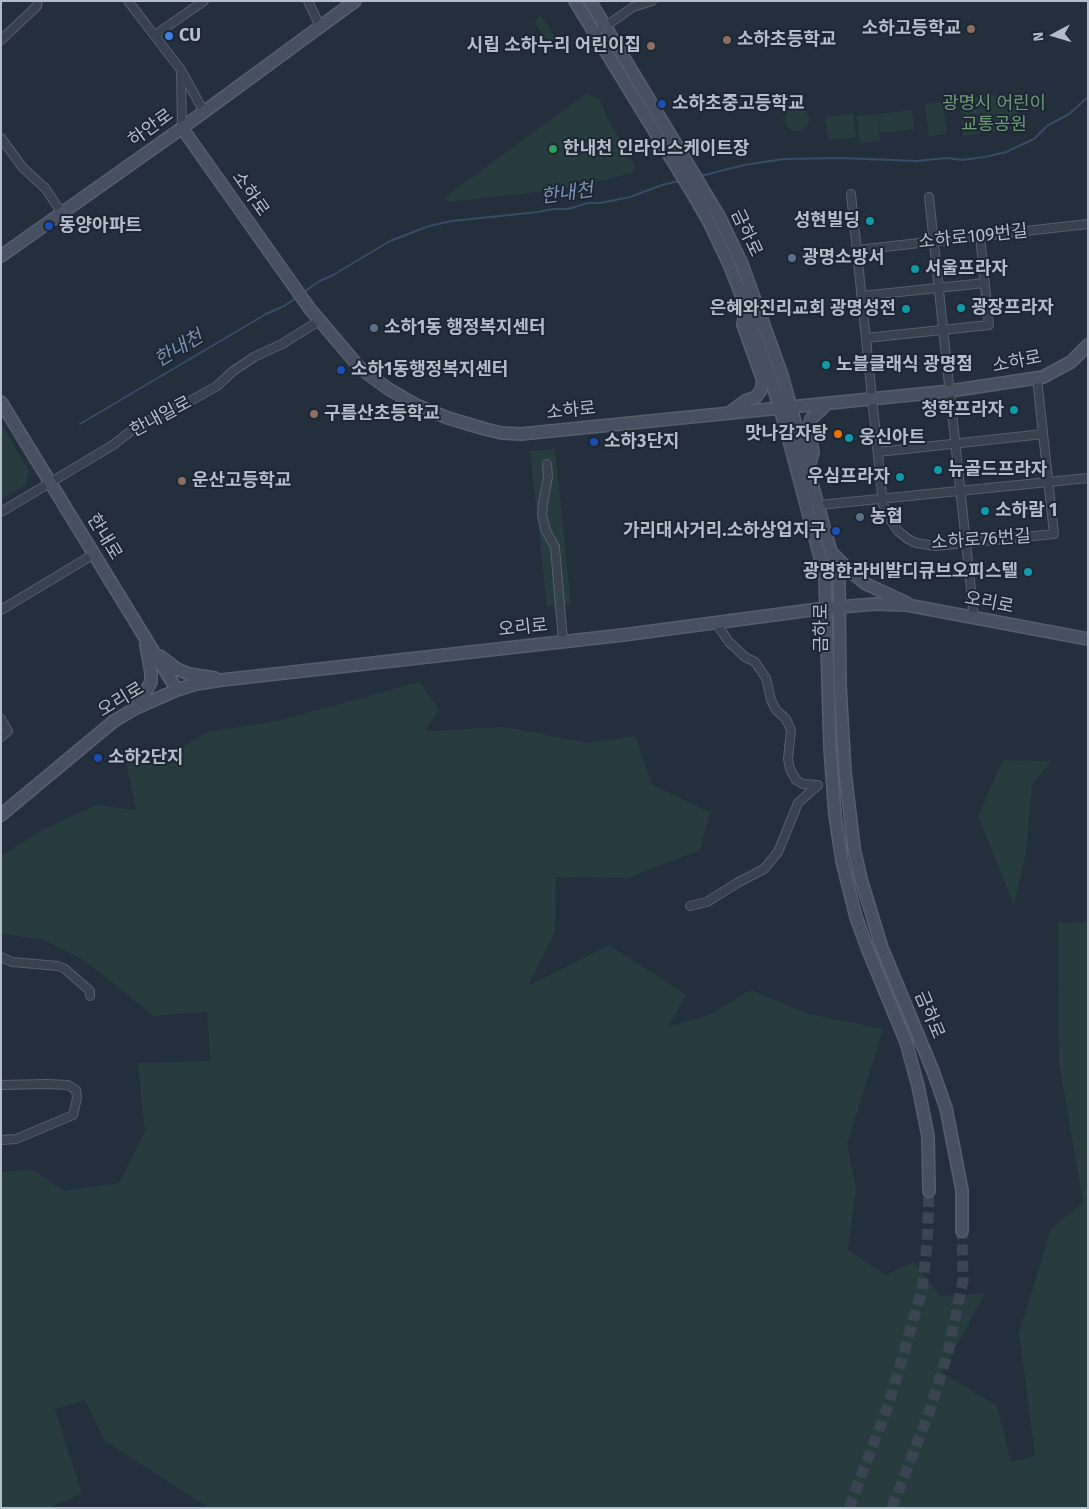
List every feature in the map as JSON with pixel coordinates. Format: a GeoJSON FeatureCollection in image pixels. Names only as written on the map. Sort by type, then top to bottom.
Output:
{"type":"FeatureCollection","features":[{"type":"Feature","properties":{"kind":"main road","name":"하안로"},"geometry":{"type":"LineString","coordinates":[[1,256],[182,128],[354,1]]}},
{"type":"Feature","properties":{"kind":"main road","name":"금하로"},"geometry":{"type":"LineString","coordinates":[[575,1],[600,30],[706,192],[742,264],[779,367],[786,407],[825,576],[832,777],[835,815],[846,884],[868,950],[906,1042],[918,1086],[928,1136],[929,1192]]}},
{"type":"Feature","properties":{"kind":"main road","name":"금하로"},"geometry":{"type":"LineString","coordinates":[[590,1],[600,30],[693,194],[729,264],[786,407],[808,468],[839,581],[840,686],[845,767],[854,848],[863,888],[882,948],[933,1071],[946,1108],[962,1190],[962,1231]]}},
{"type":"Feature","properties":{"kind":"main road","name":"소하로"},"geometry":{"type":"LineString","coordinates":[[182,128],[310,309],[360,368],[387,388],[416,405],[448,418],[485,429],[502,433],[521,434],[950,391],[1036,378],[1062,368],[1088,345]]}},
{"type":"Feature","properties":{"kind":"main road"},"geometry":{"type":"LineString","coordinates":[[729,413],[745,401],[756,397],[761,390],[763,381],[743,325],[745,306]]}},
{"type":"Feature","properties":{"kind":"main road","name":"한내로"},"geometry":{"type":"LineString","coordinates":[[1,402],[177,690]]}},
{"type":"Feature","properties":{"kind":"main road"},"geometry":{"type":"LineString","coordinates":[[808,468],[813,453],[809,428],[811,419],[828,403]]}},
{"type":"Feature","properties":{"kind":"main road"},"geometry":{"type":"LineString","coordinates":[[831,552],[852,574],[866,584],[916,607]]}},
{"type":"Feature","properties":{"kind":"main road","name":"오리로"},"geometry":{"type":"LineString","coordinates":[[1,815],[114,721],[136,708],[177,690],[222,680],[716,623],[839,606],[876,604],[916,607],[1088,640]]}},
{"type":"Feature","properties":{"kind":"main road"},"geometry":{"type":"LineString","coordinates":[[145,638],[163,659],[177,669],[189,674],[222,680]]}},
{"type":"Feature","properties":{"kind":"main road"},"geometry":{"type":"LineString","coordinates":[[136,708],[151,682],[145,638]]}},
{"type":"Feature","properties":{"kind":"street"},"geometry":{"type":"LineString","coordinates":[[1,40],[37,6],[38,1]]}},
{"type":"Feature","properties":{"kind":"street"},"geometry":{"type":"LineString","coordinates":[[128,1],[181,70],[204,112]]}},
{"type":"Feature","properties":{"kind":"street"},"geometry":{"type":"LineString","coordinates":[[155,35],[204,1]]}},
{"type":"Feature","properties":{"kind":"street"},"geometry":{"type":"LineString","coordinates":[[308,1],[320,26]]}},
{"type":"Feature","properties":{"kind":"street"},"geometry":{"type":"LineString","coordinates":[[600,30],[633,7],[652,1]]}},
{"type":"Feature","properties":{"kind":"street"},"geometry":{"type":"LineString","coordinates":[[181,70],[182,128]]}},
{"type":"Feature","properties":{"kind":"street"},"geometry":{"type":"LineString","coordinates":[[1,138],[23,168],[45,188],[62,213]]}},
{"type":"Feature","properties":{"kind":"street","name":"소하로76번길"},"geometry":{"type":"LineString","coordinates":[[851,194],[883,499],[889,518],[898,531],[908,539],[916,543],[936,546],[1054,534],[1048,482]]}},
{"type":"Feature","properties":{"kind":"street"},"geometry":{"type":"LineString","coordinates":[[929,197],[974,618]]}},
{"type":"Feature","properties":{"kind":"street","name":"소하로109번길"},"geometry":{"type":"LineString","coordinates":[[857,250],[1088,224]]}},
{"type":"Feature","properties":{"kind":"street"},"geometry":{"type":"LineString","coordinates":[[866,338],[989,325],[980,236]]}},
{"type":"Feature","properties":{"kind":"street"},"geometry":{"type":"LineString","coordinates":[[862,296],[984,283]]}},
{"type":"Feature","properties":{"kind":"street","name":"한내일로"},"geometry":{"type":"LineString","coordinates":[[1,512],[50,481],[114,445],[160,414],[183,406],[217,386],[233,371],[254,356],[282,344],[319,320]]}},
{"type":"Feature","properties":{"kind":"street"},"geometry":{"type":"LineString","coordinates":[[1036,378],[1048,482]]}},
{"type":"Feature","properties":{"kind":"street"},"geometry":{"type":"LineString","coordinates":[[878,452],[1043,434]]}},
{"type":"Feature","properties":{"kind":"street"},"geometry":{"type":"LineString","coordinates":[[547,464],[548,477],[542,516],[546,531],[554,547],[563,641]]}},
{"type":"Feature","properties":{"kind":"street"},"geometry":{"type":"LineString","coordinates":[[819,505],[1088,478]]}},
{"type":"Feature","properties":{"kind":"street"},"geometry":{"type":"LineString","coordinates":[[1,610],[94,554]]}},
{"type":"Feature","properties":{"kind":"street"},"geometry":{"type":"LineString","coordinates":[[716,623],[729,642],[745,657],[755,662],[766,678],[773,705],[786,719],[791,730],[788,759],[790,769],[796,780],[803,784],[818,785]]}},
{"type":"Feature","properties":{"kind":"street"},"geometry":{"type":"LineString","coordinates":[[1,719],[8,731],[1,737]]}},
{"type":"Feature","properties":{"kind":"street"},"geometry":{"type":"LineString","coordinates":[[690,906],[707,902],[764,869],[778,852],[798,803],[818,785],[832,777]]}},
{"type":"Feature","properties":{"kind":"street"},"geometry":{"type":"LineString","coordinates":[[1,957],[12,962],[61,967],[90,992],[90,996]]}},
{"type":"Feature","properties":{"kind":"street"},"geometry":{"type":"LineString","coordinates":[[1,1086],[68,1085],[76,1090],[77,1098],[73,1115],[16,1139],[1,1140]]}},
{"type":"Feature","properties":{"kind":"green space"},"geometry":{"type":"Polygon","coordinates":[[[541,15],[561,46],[542,36],[540,29],[534,22],[541,15]]]}},
{"type":"Feature","properties":{"kind":"green space"},"geometry":{"type":"Polygon","coordinates":[[[586,94],[600,99],[607,118],[635,166],[632,173],[571,188],[449,202],[445,197],[586,94]]]}},
{"type":"Feature","properties":{"kind":"green space","name":"광명시 어린이 교통공원"},"geometry":{"type":"Polygon","coordinates":[[[1011,94],[1016,97],[1018,125],[1016,129],[963,136],[960,104],[963,100],[966,98],[1011,94]]]}},
{"type":"Feature","properties":{"kind":"green space"},"geometry":{"type":"Polygon","coordinates":[[[943,102],[947,134],[929,136],[925,104],[943,102]]]}},
{"type":"Feature","properties":{"kind":"green space"},"geometry":{"type":"Polygon","coordinates":[[[797,107],[805,111],[809,119],[805,127],[797,131],[789,127],[785,119],[789,111],[797,107]]]}},
{"type":"Feature","properties":{"kind":"green space"},"geometry":{"type":"Polygon","coordinates":[[[912,110],[914,129],[880,133],[878,114],[912,110]]]}},
{"type":"Feature","properties":{"kind":"green space"},"geometry":{"type":"Polygon","coordinates":[[[853,113],[856,137],[828,140],[825,117],[853,113]]]}},
{"type":"Feature","properties":{"kind":"green space"},"geometry":{"type":"Polygon","coordinates":[[[877,114],[880,141],[860,143],[857,116],[877,114]]]}},
{"type":"Feature","properties":{"kind":"green space"},"geometry":{"type":"Polygon","coordinates":[[[1,423],[29,471],[26,485],[1,500],[1,423]]]}},
{"type":"Feature","properties":{"kind":"green space"},"geometry":{"type":"Polygon","coordinates":[[[555,449],[571,604],[547,607],[530,451],[555,449]]]}},
{"type":"Feature","properties":{"kind":"green space"},"geometry":{"type":"Polygon","coordinates":[[[419,682],[439,709],[425,731],[506,727],[587,743],[635,736],[652,785],[710,812],[700,850],[628,878],[556,877],[555,932],[528,986],[609,945],[686,995],[668,1027],[711,1014],[751,990],[809,1014],[883,1029],[847,1144],[856,1188],[848,1250],[885,1275],[914,1262],[940,1296],[985,1293],[942,1373],[997,1406],[1011,1462],[1035,1456],[1019,1333],[1051,1229],[1083,1203],[1059,1062],[1058,923],[1088,922],[1088,1508],[209,1508],[105,1441],[85,1400],[55,1409],[82,1494],[48,1508],[1,1508],[1,1172],[33,1170],[64,1191],[119,1183],[145,1132],[138,1063],[210,1061],[207,1012],[154,1016],[85,961],[42,939],[1,934],[1,856],[44,829],[96,805],[136,810],[125,756],[156,763],[207,732],[281,720],[419,682]]]}},
{"type":"Feature","properties":{"kind":"green space"},"geometry":{"type":"Polygon","coordinates":[[[1003,760],[1052,761],[1032,784],[1026,854],[1014,905],[978,816],[1003,760]]]}},
{"type":"Feature","properties":{"kind":"waterway","name":"한내천"},"geometry":{"type":"LineString","coordinates":[[701,176],[744,165],[784,159],[841,158],[916,161],[947,158],[962,160],[985,157],[1006,152],[1034,139],[1047,126],[1069,114],[1088,97]]}},
{"type":"Feature","properties":{"kind":"waterway","name":"한내천"},"geometry":{"type":"LineString","coordinates":[[304,292],[390,241],[429,226],[452,221],[553,209],[568,209],[588,203],[600,203],[630,197],[679,181]]}},
{"type":"Feature","properties":{"kind":"waterway","name":"한내천"},"geometry":{"type":"LineString","coordinates":[[80,424],[296,298]]}},
{"type":"Feature","properties":{"kind":"tunnel"},"geometry":{"type":"LineString","coordinates":[[849,1508],[889,1403],[922,1290],[927,1244],[929,1191]]}},
{"type":"Feature","properties":{"kind":"tunnel"},"geometry":{"type":"LineString","coordinates":[[892,1508],[929,1413],[948,1352],[963,1281],[962,1231]]}},
{"type":"Feature","properties":{"kind":"place","name":"소하고등학교"},"geometry":{"type":"Point","coordinates":[971,29]}},
{"type":"Feature","properties":{"kind":"place","name":"CU"},"geometry":{"type":"Point","coordinates":[169,36]}},
{"type":"Feature","properties":{"kind":"place","name":"소하초등학교"},"geometry":{"type":"Point","coordinates":[727,40]}},
{"type":"Feature","properties":{"kind":"place","name":"시립 소하누리 어린이집"},"geometry":{"type":"Point","coordinates":[651,46]}},
{"type":"Feature","properties":{"kind":"place","name":"소하초중고등학교"},"geometry":{"type":"Point","coordinates":[662,104]}},
{"type":"Feature","properties":{"kind":"place","name":"한내천 인라인스케이트장"},"geometry":{"type":"Point","coordinates":[553,149]}},
{"type":"Feature","properties":{"kind":"place","name":"성현빌딩"},"geometry":{"type":"Point","coordinates":[870,221]}},
{"type":"Feature","properties":{"kind":"place","name":"동양아파트"},"geometry":{"type":"Point","coordinates":[49,226]}},
{"type":"Feature","properties":{"kind":"place","name":"광명소방서"},"geometry":{"type":"Point","coordinates":[792,258]}},
{"type":"Feature","properties":{"kind":"place","name":"서울프라자"},"geometry":{"type":"Point","coordinates":[915,269]}},
{"type":"Feature","properties":{"kind":"place","name":"광장프라자"},"geometry":{"type":"Point","coordinates":[961,308]}},
{"type":"Feature","properties":{"kind":"place","name":"은혜와진리교회 광명성전"},"geometry":{"type":"Point","coordinates":[906,309]}},
{"type":"Feature","properties":{"kind":"place","name":"소하1동 행정복지센터"},"geometry":{"type":"Point","coordinates":[374,328]}},
{"type":"Feature","properties":{"kind":"place","name":"노블클래식 광명점"},"geometry":{"type":"Point","coordinates":[826,365]}},
{"type":"Feature","properties":{"kind":"place","name":"소하1동행정복지센터"},"geometry":{"type":"Point","coordinates":[341,370]}},
{"type":"Feature","properties":{"kind":"place","name":"청학프라자"},"geometry":{"type":"Point","coordinates":[1014,410]}},
{"type":"Feature","properties":{"kind":"place","name":"구름산초등학교"},"geometry":{"type":"Point","coordinates":[314,414]}},
{"type":"Feature","properties":{"kind":"place","name":"맛나감자탕"},"geometry":{"type":"Point","coordinates":[838,434]}},
{"type":"Feature","properties":{"kind":"place","name":"웅신아트"},"geometry":{"type":"Point","coordinates":[849,438]}},
{"type":"Feature","properties":{"kind":"place","name":"소하3단지"},"geometry":{"type":"Point","coordinates":[594,442]}},
{"type":"Feature","properties":{"kind":"place","name":"뉴골드프라자"},"geometry":{"type":"Point","coordinates":[938,470]}},
{"type":"Feature","properties":{"kind":"place","name":"우심프라자"},"geometry":{"type":"Point","coordinates":[900,477]}},
{"type":"Feature","properties":{"kind":"place","name":"운산고등학교"},"geometry":{"type":"Point","coordinates":[182,481]}},
{"type":"Feature","properties":{"kind":"place","name":"소하람 1"},"geometry":{"type":"Point","coordinates":[985,511]}},
{"type":"Feature","properties":{"kind":"place","name":"농협"},"geometry":{"type":"Point","coordinates":[860,517]}},
{"type":"Feature","properties":{"kind":"place","name":"가리대사거리.소하상업지구"},"geometry":{"type":"Point","coordinates":[836,531]}},
{"type":"Feature","properties":{"kind":"place","name":"광명한라비발디큐브오피스텔"},"geometry":{"type":"Point","coordinates":[1028,572]}},
{"type":"Feature","properties":{"kind":"place","name":"소하2단지"},"geometry":{"type":"Point","coordinates":[98,758]}}]}
